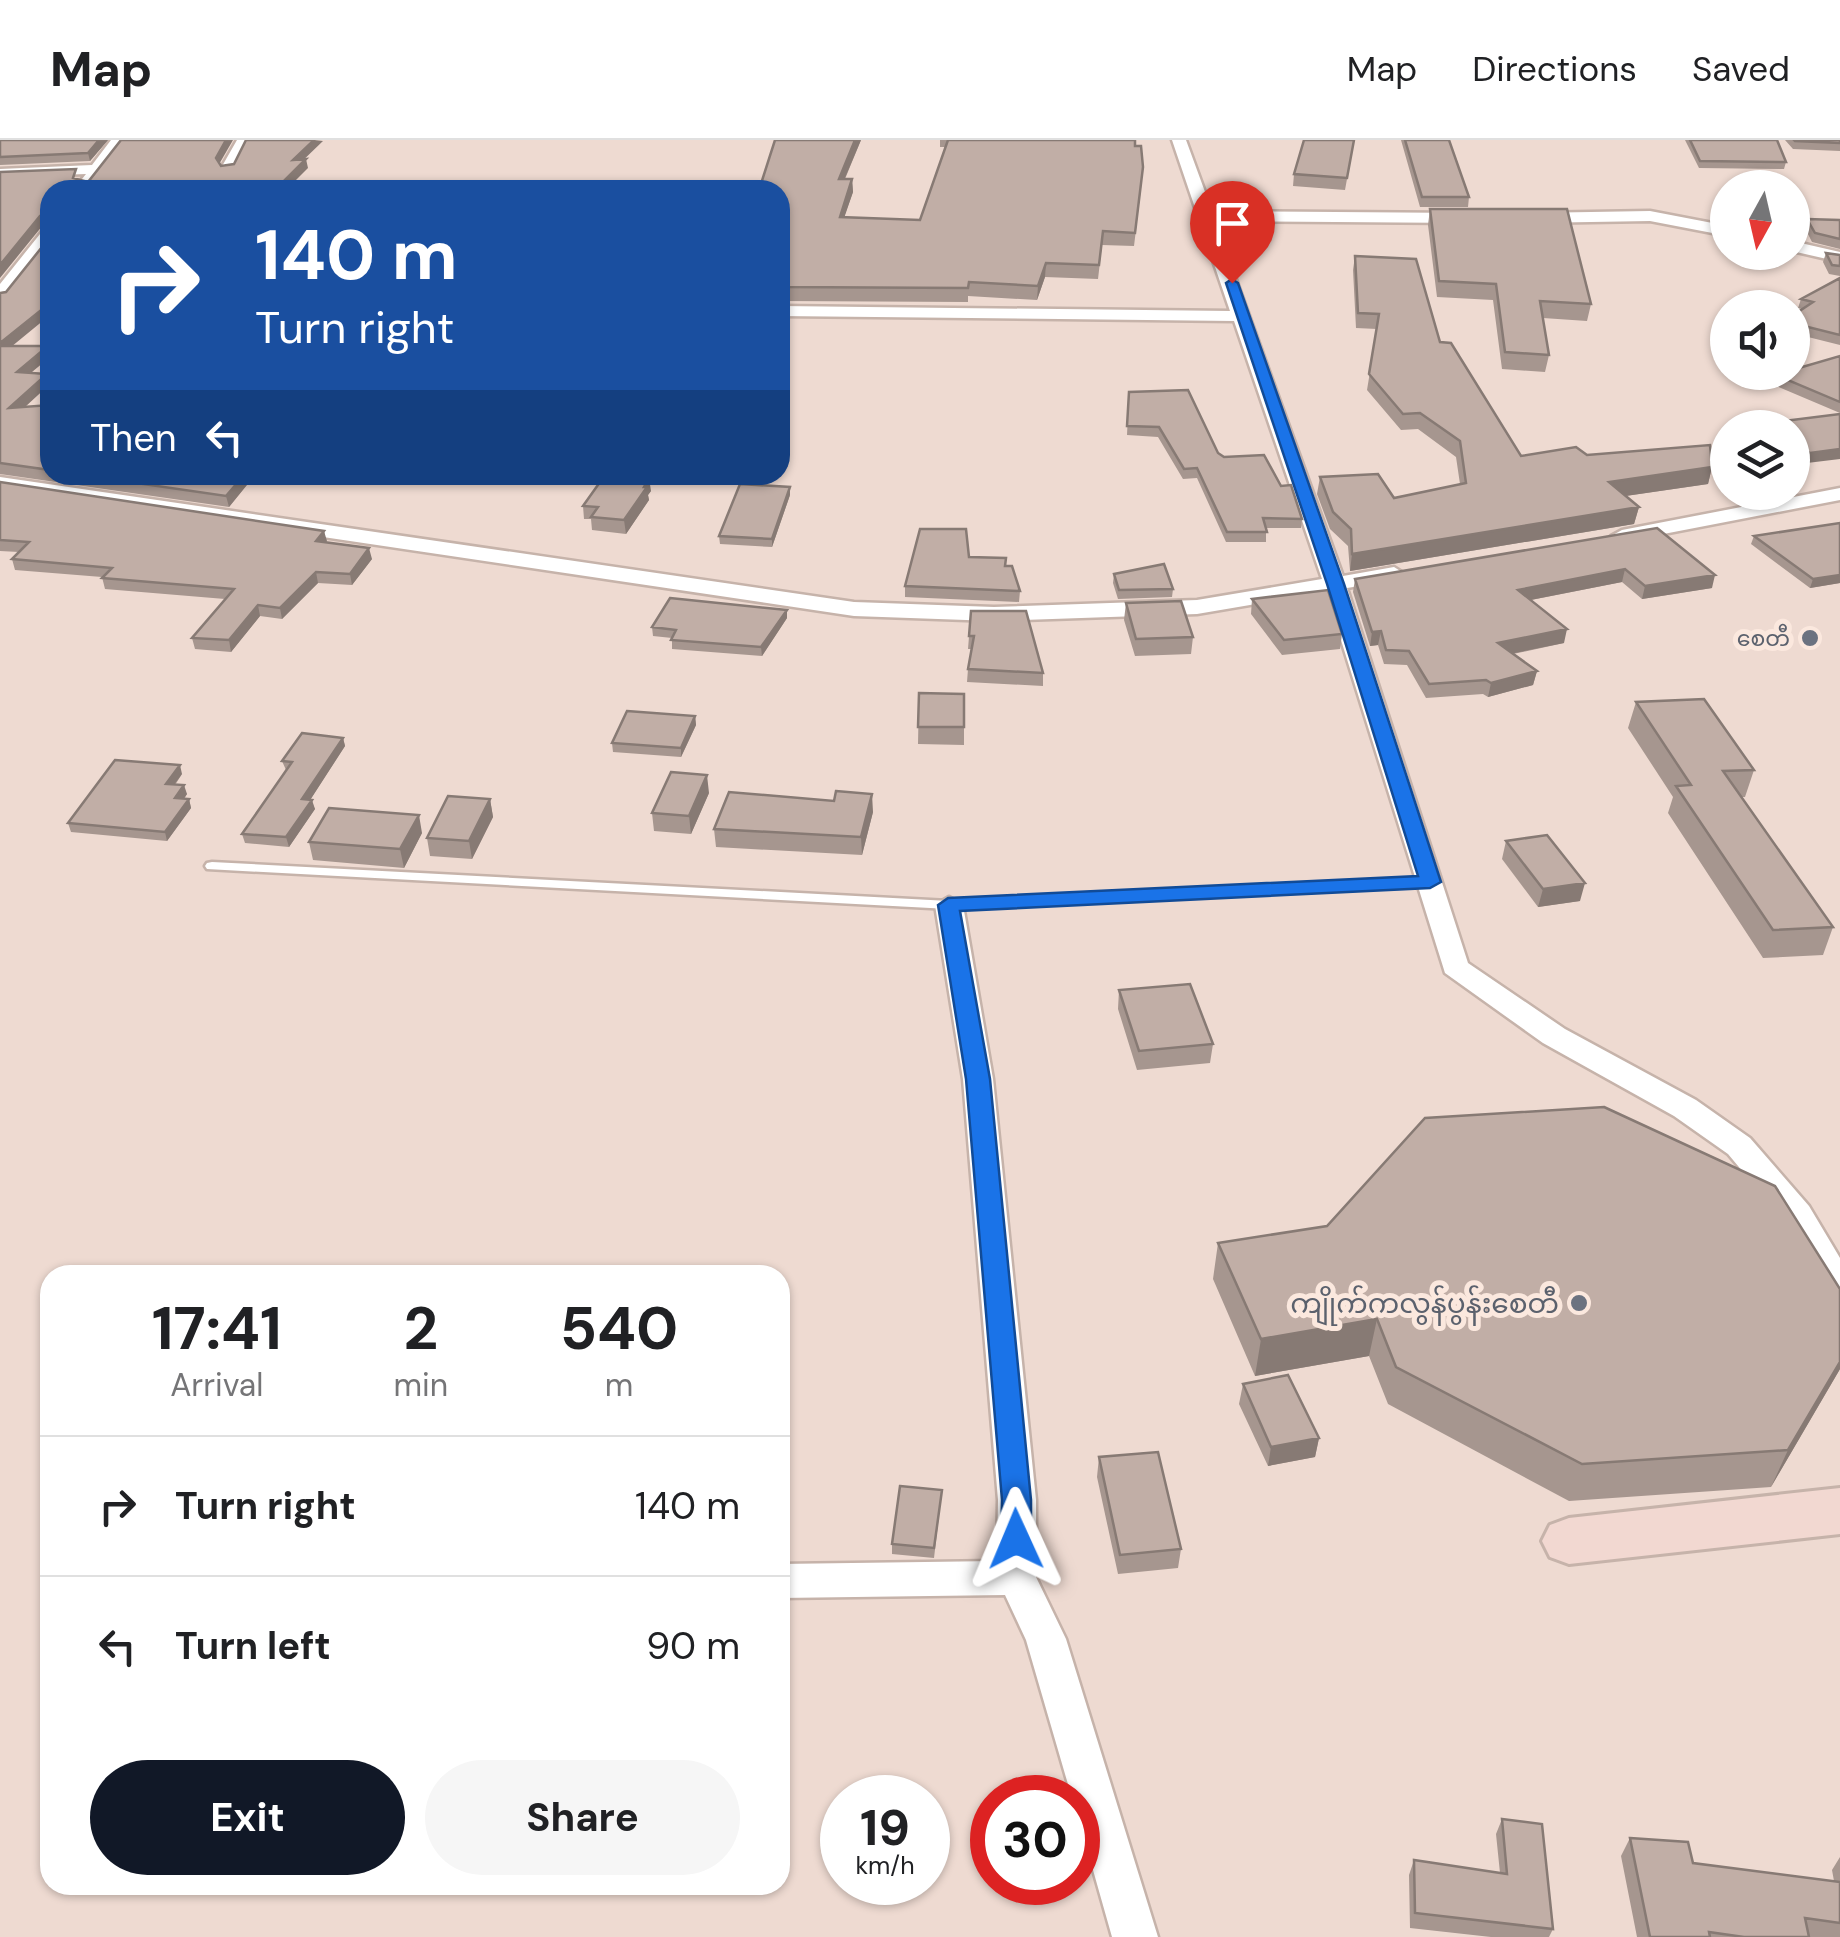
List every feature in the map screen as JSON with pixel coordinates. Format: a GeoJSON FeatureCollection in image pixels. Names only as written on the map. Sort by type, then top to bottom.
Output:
{"type":"FeatureCollection","features":[{"type":"Feature","properties":{"kind":"street"},"geometry":{"type":"LineString","coordinates":[[89,180],[118,140]]}},
{"type":"Feature","properties":{"kind":"street"},"geometry":{"type":"LineString","coordinates":[[228,168],[244,140]]}},
{"type":"Feature","properties":{"kind":"street"},"geometry":{"type":"LineString","coordinates":[[1179,140],[1335,584],[1455,967],[1554,1036],[1685,1108],[1739,1146],[1798,1214],[1840,1288]]}},
{"type":"Feature","properties":{"kind":"street"},"geometry":{"type":"LineString","coordinates":[[0,173],[97,168]]}},
{"type":"Feature","properties":{"kind":"street"},"geometry":{"type":"LineString","coordinates":[[1208,216],[1478,218]]}},
{"type":"Feature","properties":{"kind":"street"},"geometry":{"type":"LineString","coordinates":[[1516,218],[1650,216],[1710,228]]}},
{"type":"Feature","properties":{"kind":"street"},"geometry":{"type":"LineString","coordinates":[[0,295],[40,245]]}},
{"type":"Feature","properties":{"kind":"street"},"geometry":{"type":"LineString","coordinates":[[1810,250],[1840,256]]}},
{"type":"Feature","properties":{"kind":"street"},"geometry":{"type":"LineString","coordinates":[[790,311],[1244,316]]}},
{"type":"Feature","properties":{"kind":"street"},"geometry":{"type":"LineString","coordinates":[[0,483],[854,609],[994,614],[1197,607],[1412,571]]}},
{"type":"Feature","properties":{"kind":"street"},"geometry":{"type":"LineString","coordinates":[[1604,539],[1840,494]]}},
{"type":"Feature","properties":{"kind":"street"},"geometry":{"type":"LineString","coordinates":[[948,905],[978,1079],[1016,1500],[1016,1578],[1046,1638],[1136,1937]]}},
{"type":"Feature","properties":{"kind":"street"},"geometry":{"type":"LineString","coordinates":[[1569,1541],[1840,1510]]}},
{"type":"Feature","properties":{"kind":"street"},"geometry":{"type":"LineString","coordinates":[[790,1581],[1016,1578]]}},
{"type":"Feature","properties":{"kind":"lane"},"geometry":{"type":"LineString","coordinates":[[212,866],[948,905],[1430,882]]}},
{"type":"Feature","properties":{"kind":"building"},"geometry":{"type":"Polygon","coordinates":[[[0,140],[99,140],[88,153],[0,157],[0,140]]]}},
{"type":"Feature","properties":{"kind":"building"},"geometry":{"type":"Polygon","coordinates":[[[121,140],[226,140],[216,158],[221,166],[234,164],[246,140],[314,140],[293,160],[306,159],[285,180],[90,180],[121,140]]]}},
{"type":"Feature","properties":{"kind":"building"},"geometry":{"type":"Polygon","coordinates":[[[775,140],[855,140],[839,179],[852,179],[840,217],[920,220],[948,140],[1135,140],[1135,146],[1141,146],[1143,167],[1135,233],[1103,231],[1099,265],[1046,263],[1038,286],[969,282],[968,288],[790,287],[790,180],[762,180],[775,140]]]}},
{"type":"Feature","properties":{"kind":"building"},"geometry":{"type":"Polygon","coordinates":[[[1304,140],[1354,140],[1347,178],[1294,174],[1304,140]]]}},
{"type":"Feature","properties":{"kind":"building"},"geometry":{"type":"Polygon","coordinates":[[[1405,140],[1449,140],[1469,197],[1422,197],[1405,140]]]}},
{"type":"Feature","properties":{"kind":"building"},"geometry":{"type":"Polygon","coordinates":[[[1690,140],[1777,140],[1786,162],[1700,161],[1690,140]]]}},
{"type":"Feature","properties":{"kind":"building"},"geometry":{"type":"Polygon","coordinates":[[[1840,140],[1840,143],[1795,141],[1840,140]]]}},
{"type":"Feature","properties":{"kind":"building"},"geometry":{"type":"Polygon","coordinates":[[[76,169],[73,178],[80,180],[40,180],[40,216],[0,265],[0,172],[76,169]]]}},
{"type":"Feature","properties":{"kind":"building"},"geometry":{"type":"Polygon","coordinates":[[[1430,209],[1567,209],[1591,304],[1540,301],[1549,355],[1505,352],[1496,284],[1439,281],[1430,209]]]}},
{"type":"Feature","properties":{"kind":"building"},"geometry":{"type":"Polygon","coordinates":[[[1810,219],[1840,220],[1840,239],[1815,233],[1810,219]]]}},
{"type":"Feature","properties":{"kind":"building"},"geometry":{"type":"Polygon","coordinates":[[[40,250],[40,311],[0,343],[0,293],[6,292],[40,250]]]}},
{"type":"Feature","properties":{"kind":"building"},"geometry":{"type":"Polygon","coordinates":[[[1826,253],[1840,255],[1840,266],[1832,265],[1826,253]]]}},
{"type":"Feature","properties":{"kind":"building"},"geometry":{"type":"Polygon","coordinates":[[[1355,256],[1416,259],[1440,342],[1451,343],[1521,456],[1576,447],[1587,455],[1710,445],[1710,467],[1609,482],[1639,507],[1352,554],[1351,529],[1333,512],[1320,477],[1378,474],[1394,498],[1466,483],[1460,441],[1420,413],[1403,414],[1369,374],[1379,314],[1358,313],[1355,256]]]}},
{"type":"Feature","properties":{"kind":"building"},"geometry":{"type":"Polygon","coordinates":[[[1840,278],[1840,335],[1810,328],[1813,302],[1810,294],[1840,278]]]}},
{"type":"Feature","properties":{"kind":"building"},"geometry":{"type":"Polygon","coordinates":[[[0,346],[40,346],[40,353],[17,372],[40,374],[40,380],[9,408],[40,406],[40,469],[0,463],[0,346]]]}},
{"type":"Feature","properties":{"kind":"building"},"geometry":{"type":"Polygon","coordinates":[[[1840,356],[1840,402],[1810,389],[1810,365],[1840,356]]]}},
{"type":"Feature","properties":{"kind":"building"},"geometry":{"type":"Polygon","coordinates":[[[1188,390],[1218,453],[1224,457],[1264,455],[1281,486],[1291,485],[1302,519],[1263,518],[1267,532],[1227,532],[1197,468],[1184,469],[1159,427],[1127,426],[1129,392],[1188,390]]]}},
{"type":"Feature","properties":{"kind":"building"},"geometry":{"type":"Polygon","coordinates":[[[1840,414],[1840,449],[1810,453],[1810,418],[1840,414]]]}},
{"type":"Feature","properties":{"kind":"building"},"geometry":{"type":"Polygon","coordinates":[[[0,482],[324,531],[316,541],[369,548],[350,574],[316,572],[280,608],[258,605],[229,640],[192,638],[234,589],[102,578],[112,568],[12,559],[29,542],[0,540],[0,482]]]}},
{"type":"Feature","properties":{"kind":"building"},"geometry":{"type":"Polygon","coordinates":[[[150,485],[235,485],[226,496],[150,485]]]}},
{"type":"Feature","properties":{"kind":"building"},"geometry":{"type":"Polygon","coordinates":[[[598,485],[647,487],[624,520],[591,517],[598,507],[583,506],[598,485]]]}},
{"type":"Feature","properties":{"kind":"building"},"geometry":{"type":"Polygon","coordinates":[[[740,485],[790,487],[772,539],[719,536],[740,485]]]}},
{"type":"Feature","properties":{"kind":"building"},"geometry":{"type":"Polygon","coordinates":[[[1840,523],[1840,575],[1813,579],[1754,536],[1840,523]]]}},
{"type":"Feature","properties":{"kind":"building"},"geometry":{"type":"Polygon","coordinates":[[[1657,528],[1715,575],[1645,586],[1625,569],[1518,590],[1567,629],[1498,643],[1537,671],[1491,683],[1486,680],[1429,684],[1409,651],[1386,650],[1381,631],[1372,632],[1355,579],[1657,528]]]}},
{"type":"Feature","properties":{"kind":"building"},"geometry":{"type":"Polygon","coordinates":[[[920,529],[966,529],[969,557],[1006,558],[1005,566],[1012,566],[1020,591],[905,586],[920,529]]]}},
{"type":"Feature","properties":{"kind":"building"},"geometry":{"type":"Polygon","coordinates":[[[1164,564],[1173,589],[1119,590],[1114,574],[1164,564]]]}},
{"type":"Feature","properties":{"kind":"building"},"geometry":{"type":"Polygon","coordinates":[[[1328,590],[1342,634],[1284,640],[1252,599],[1328,590]]]}},
{"type":"Feature","properties":{"kind":"building"},"geometry":{"type":"Polygon","coordinates":[[[670,598],[787,610],[761,647],[671,640],[676,630],[652,627],[670,598]]]}},
{"type":"Feature","properties":{"kind":"building"},"geometry":{"type":"Polygon","coordinates":[[[1181,601],[1193,637],[1136,639],[1126,603],[1181,601]]]}},
{"type":"Feature","properties":{"kind":"building"},"geometry":{"type":"Polygon","coordinates":[[[971,611],[1026,611],[1043,673],[968,669],[974,636],[969,636],[971,611]]]}},
{"type":"Feature","properties":{"kind":"building"},"geometry":{"type":"Polygon","coordinates":[[[919,693],[964,694],[964,727],[918,727],[919,693]]]}},
{"type":"Feature","properties":{"kind":"building"},"geometry":{"type":"Polygon","coordinates":[[[1704,699],[1754,770],[1723,771],[1833,927],[1773,930],[1676,786],[1691,785],[1636,702],[1704,699]]]}},
{"type":"Feature","properties":{"kind":"building"},"geometry":{"type":"Polygon","coordinates":[[[627,711],[695,716],[681,748],[612,743],[627,711]]]}},
{"type":"Feature","properties":{"kind":"building"},"geometry":{"type":"Polygon","coordinates":[[[302,733],[343,738],[302,799],[312,800],[286,837],[242,834],[292,762],[282,761],[302,733]]]}},
{"type":"Feature","properties":{"kind":"building"},"geometry":{"type":"Polygon","coordinates":[[[115,760],[180,765],[166,784],[184,785],[175,798],[189,799],[165,832],[68,823],[115,760]]]}},
{"type":"Feature","properties":{"kind":"building"},"geometry":{"type":"Polygon","coordinates":[[[671,772],[707,775],[689,816],[652,813],[671,772]]]}},
{"type":"Feature","properties":{"kind":"building"},"geometry":{"type":"Polygon","coordinates":[[[836,791],[872,794],[861,837],[714,829],[729,792],[834,801],[836,791]]]}},
{"type":"Feature","properties":{"kind":"building"},"geometry":{"type":"Polygon","coordinates":[[[448,796],[490,799],[469,841],[427,838],[448,796]]]}},
{"type":"Feature","properties":{"kind":"building"},"geometry":{"type":"Polygon","coordinates":[[[329,808],[419,815],[400,849],[309,842],[329,808]]]}},
{"type":"Feature","properties":{"kind":"building"},"geometry":{"type":"Polygon","coordinates":[[[1547,835],[1585,883],[1543,889],[1506,841],[1547,835]]]}},
{"type":"Feature","properties":{"kind":"building"},"geometry":{"type":"Polygon","coordinates":[[[1190,984],[1213,1044],[1139,1051],[1119,990],[1190,984]]]}},
{"type":"Feature","properties":{"kind":"building","name":"ကျိုက်ကလွန်ပွန်းစေတီ"},"geometry":{"type":"Polygon","coordinates":[[[1604,1107],[1775,1186],[1840,1289],[1840,1362],[1788,1450],[1582,1464],[1396,1367],[1377,1319],[1261,1339],[1218,1243],[1327,1226],[1425,1118],[1604,1107]]]}},
{"type":"Feature","properties":{"kind":"building"},"geometry":{"type":"Polygon","coordinates":[[[1288,1375],[1319,1438],[1271,1447],[1243,1384],[1288,1375]]]}},
{"type":"Feature","properties":{"kind":"building"},"geometry":{"type":"Polygon","coordinates":[[[1158,1452],[1181,1549],[1120,1555],[1099,1457],[1158,1452]]]}},
{"type":"Feature","properties":{"kind":"building"},"geometry":{"type":"Polygon","coordinates":[[[900,1486],[942,1490],[934,1548],[892,1544],[900,1486]]]}},
{"type":"Feature","properties":{"kind":"building"},"geometry":{"type":"Polygon","coordinates":[[[1502,1819],[1542,1824],[1553,1929],[1415,1913],[1414,1860],[1507,1874],[1502,1819]]]}},
{"type":"Feature","properties":{"kind":"building"},"geometry":{"type":"Polygon","coordinates":[[[1630,1838],[1688,1842],[1693,1863],[1840,1882],[1840,1923],[1805,1918],[1809,1937],[1744,1937],[1709,1932],[1710,1937],[1650,1937],[1630,1838]]]}},
{"type":"Feature","properties":{"kind":"place","name":"စေတီ"},"geometry":{"type":"Point","coordinates":[1810,638]}},
{"type":"Feature","properties":{"kind":"place","name":"ကျိုက်ကလွန်ပွန်းစေတီ"},"geometry":{"type":"Point","coordinates":[1579,1303]}},
{"type":"Feature","properties":{"kind":"route"},"geometry":{"type":"LineString","coordinates":[[1016,1539],[1016,1500],[978,1079],[948,905],[1430,882],[1335,584],[1232,283]]}}]}
